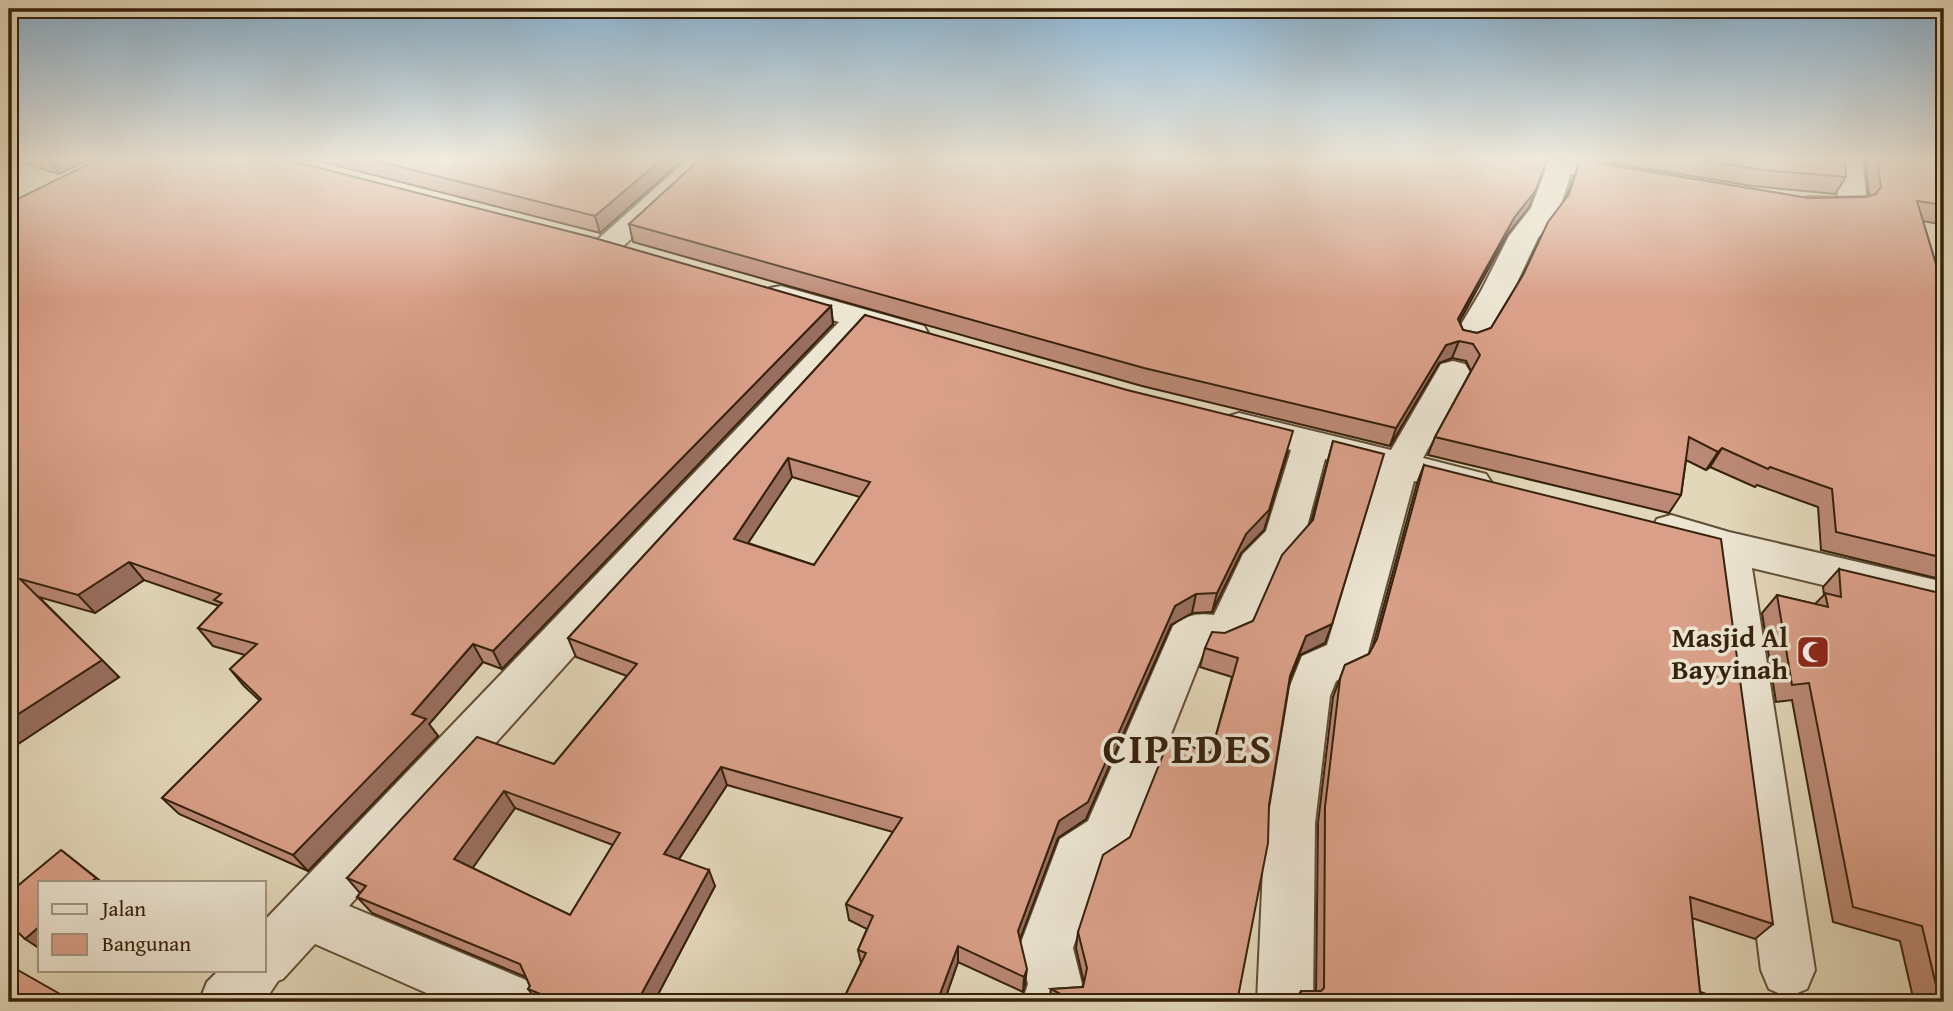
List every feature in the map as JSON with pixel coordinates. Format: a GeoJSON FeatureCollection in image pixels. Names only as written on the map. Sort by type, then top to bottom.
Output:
{"type":"FeatureCollection","features":[{"type":"Feature","properties":{"kind":"street"},"geometry":{"type":"LineString","coordinates":[[642,206],[594,243],[648,257]]}},
{"type":"Feature","properties":{"kind":"street"},"geometry":{"type":"LineString","coordinates":[[1285,1002],[1290,823],[1308,696],[1318,669],[1345,656],[1400,466],[1497,291],[1524,236],[1546,206]]}},
{"type":"Feature","properties":{"kind":"street"},"geometry":{"type":"LineString","coordinates":[[754,288],[940,341]]}},
{"type":"Feature","properties":{"kind":"street"},"geometry":{"type":"LineString","coordinates":[[266,958],[861,318]]}},
{"type":"Feature","properties":{"kind":"street"},"geometry":{"type":"LineString","coordinates":[[1204,416],[1505,490]]}},
{"type":"Feature","properties":{"kind":"street"},"geometry":{"type":"LineString","coordinates":[[1050,1002],[1055,984],[1046,948],[1078,856],[1106,837],[1188,638],[1198,631],[1219,633],[1230,627],[1256,565],[1284,538],[1311,443]]}},
{"type":"Feature","properties":{"kind":"street"},"geometry":{"type":"LineString","coordinates":[[1636,520],[1728,547],[1944,598]]}},
{"type":"Feature","properties":{"kind":"street"},"geometry":{"type":"LineString","coordinates":[[1728,547],[1788,970]]}},
{"type":"Feature","properties":{"kind":"street"},"geometry":{"type":"LineString","coordinates":[[306,914],[511,1002]]}},
{"type":"Feature","properties":{"kind":"street"},"geometry":{"type":"LineString","coordinates":[[227,1002],[254,972]]}},
{"type":"Feature","properties":{"kind":"building"},"geometry":{"type":"Polygon","coordinates":[[[9,206],[470,206],[591,237],[831,306],[493,651],[473,644],[412,714],[426,719],[293,855],[162,798],[261,699],[230,669],[257,644],[198,628],[222,603],[214,600],[221,594],[129,562],[78,595],[20,579],[102,660],[9,720],[9,206]]]}},
{"type":"Feature","properties":{"kind":"building"},"geometry":{"type":"Polygon","coordinates":[[[556,206],[607,206],[595,216],[556,206]]]}},
{"type":"Feature","properties":{"kind":"building"},"geometry":{"type":"Polygon","coordinates":[[[648,206],[1523,206],[1514,218],[1458,319],[1463,330],[1477,333],[1491,328],[1523,275],[1548,222],[1560,206],[1919,206],[1944,291],[1944,558],[1836,532],[1832,489],[1770,467],[1768,469],[1722,448],[1718,452],[1689,437],[1681,495],[1435,437],[1480,355],[1473,344],[1459,341],[1446,345],[1396,428],[1144,368],[629,224],[648,206]]]}},
{"type":"Feature","properties":{"kind":"building"},"geometry":{"type":"Polygon","coordinates":[[[865,315],[1127,390],[1293,431],[1269,510],[1246,534],[1217,593],[1196,594],[1175,606],[1088,802],[1059,821],[1018,931],[1027,969],[1024,977],[958,946],[937,1002],[842,1002],[866,953],[858,950],[873,916],[846,904],[902,818],[721,767],[664,854],[709,870],[637,1002],[560,1002],[528,989],[530,986],[520,964],[357,897],[366,886],[347,878],[477,737],[554,764],[637,664],[568,638],[865,315]],[[788,458],[734,539],[814,565],[870,482],[788,458]],[[504,791],[454,859],[570,915],[620,833],[504,791]]]}},
{"type":"Feature","properties":{"kind":"building"},"geometry":{"type":"Polygon","coordinates":[[[1333,441],[1384,454],[1332,624],[1306,636],[1290,676],[1269,805],[1268,843],[1237,1002],[1069,1002],[1070,999],[1051,989],[1083,987],[1087,968],[1078,932],[1103,855],[1130,837],[1169,740],[1211,753],[1238,658],[1205,648],[1212,632],[1225,633],[1253,621],[1282,555],[1313,520],[1333,441]]]}},
{"type":"Feature","properties":{"kind":"building"},"geometry":{"type":"Polygon","coordinates":[[[1424,465],[1721,539],[1773,924],[1690,897],[1700,992],[1728,1002],[1301,1002],[1301,991],[1321,991],[1324,988],[1325,807],[1340,679],[1345,665],[1369,654],[1377,639],[1424,465]]]}},
{"type":"Feature","properties":{"kind":"building"},"geometry":{"type":"Polygon","coordinates":[[[1839,569],[1944,594],[1944,1002],[1940,1002],[1922,926],[1853,907],[1809,683],[1792,685],[1777,595],[1828,607],[1825,593],[1841,597],[1839,569]]]}},
{"type":"Feature","properties":{"kind":"building"},"geometry":{"type":"Polygon","coordinates":[[[61,850],[96,878],[92,881],[38,881],[38,928],[25,939],[9,924],[9,893],[61,850]]]}},
{"type":"Feature","properties":{"kind":"building"},"geometry":{"type":"Polygon","coordinates":[[[9,965],[74,1002],[9,1002],[9,965]]]}},
{"type":"Feature","properties":{"kind":"building"},"geometry":{"type":"Polygon","coordinates":[[[1870,995],[1895,1002],[1872,1002],[1870,995]]]}},
{"type":"Feature","properties":{"kind":"place","name":"Masjid Al Bayyinah"},"geometry":{"type":"Point","coordinates":[1813,652]}},
{"type":"Feature","properties":{"kind":"district","name":"CIPEDES"},"geometry":{"type":"Point","coordinates":[1188,747]}}]}
